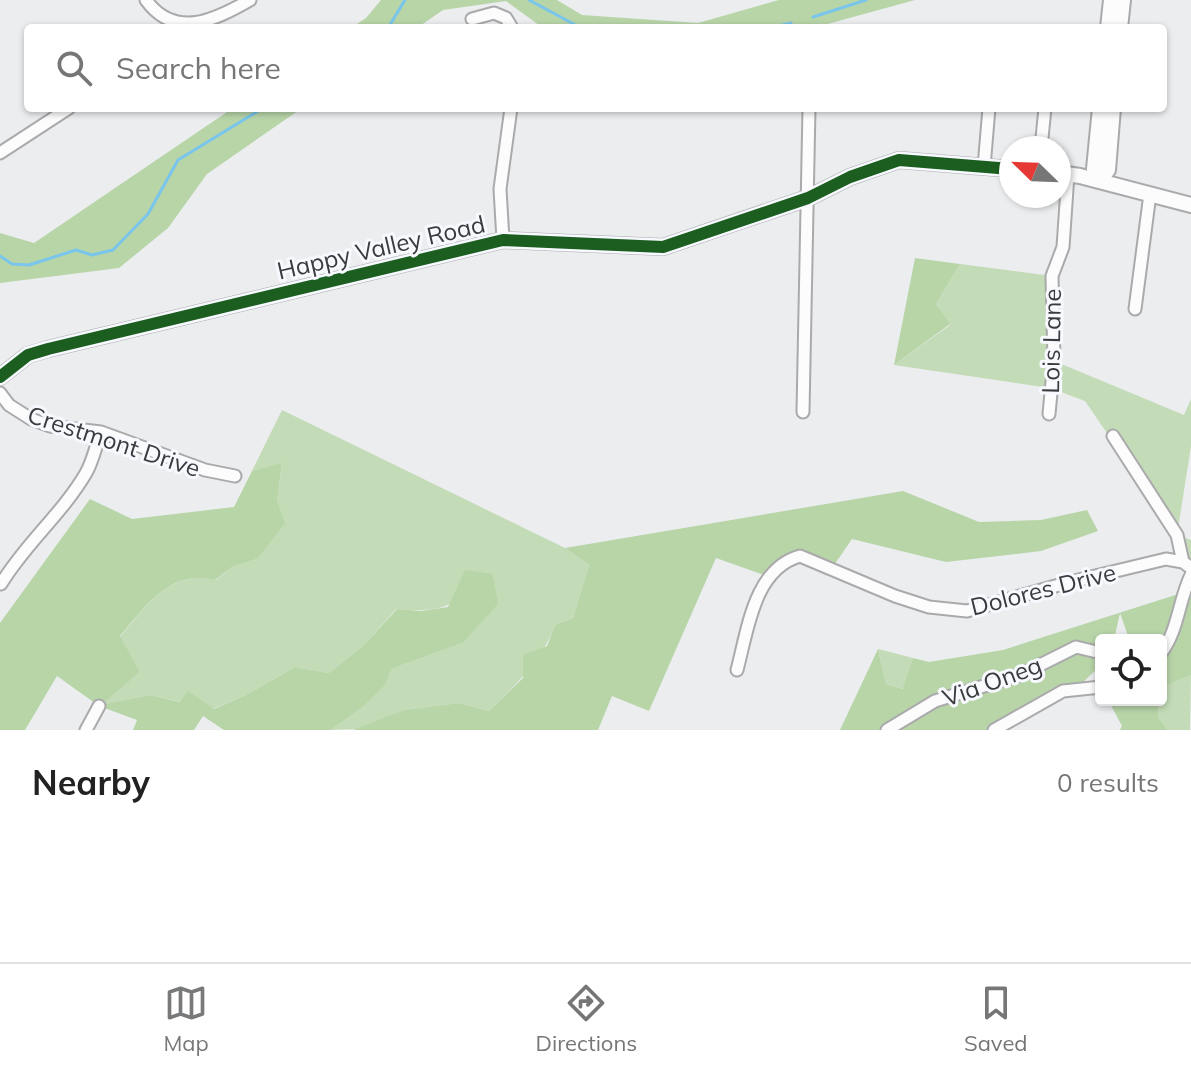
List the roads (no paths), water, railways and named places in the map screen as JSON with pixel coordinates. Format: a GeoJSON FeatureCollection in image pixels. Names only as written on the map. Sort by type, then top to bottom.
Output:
{"type":"FeatureCollection","features":[{"type":"Feature","properties":{"kind":"street"},"geometry":{"type":"LineString","coordinates":[[146,0],[166,20],[177,24]]}},
{"type":"Feature","properties":{"kind":"street"},"geometry":{"type":"LineString","coordinates":[[190,24],[223,15],[250,0]]}},
{"type":"Feature","properties":{"kind":"street"},"geometry":{"type":"LineString","coordinates":[[1108,24],[1111,0]]}},
{"type":"Feature","properties":{"kind":"street"},"geometry":{"type":"LineString","coordinates":[[1120,24],[1123,0]]}},
{"type":"Feature","properties":{"kind":"street"},"geometry":{"type":"LineString","coordinates":[[472,19],[494,13],[506,18],[510,24]]}},
{"type":"Feature","properties":{"kind":"street"},"geometry":{"type":"LineString","coordinates":[[0,153],[63,112]]}},
{"type":"Feature","properties":{"kind":"street"},"geometry":{"type":"LineString","coordinates":[[503,240],[500,189],[510,112]]}},
{"type":"Feature","properties":{"kind":"street"},"geometry":{"type":"LineString","coordinates":[[803,412],[809,112]]}},
{"type":"Feature","properties":{"kind":"street"},"geometry":{"type":"LineString","coordinates":[[984,167],[989,112]]}},
{"type":"Feature","properties":{"kind":"street"},"geometry":{"type":"LineString","coordinates":[[1042,136],[1045,112]]}},
{"type":"Feature","properties":{"kind":"street"},"geometry":{"type":"LineString","coordinates":[[1097,175],[1100,112]]}},
{"type":"Feature","properties":{"kind":"street"},"geometry":{"type":"LineString","coordinates":[[1097,175],[1108,170],[1113,112]]}},
{"type":"Feature","properties":{"kind":"street","name":"Happy Valley Road"},"geometry":{"type":"LineString","coordinates":[[0,377],[28,355],[48,349],[503,240],[663,247],[808,198],[850,177],[899,160],[999,168]]}},
{"type":"Feature","properties":{"kind":"street"},"geometry":{"type":"LineString","coordinates":[[1071,174],[1097,175],[1191,205]]}},
{"type":"Feature","properties":{"kind":"street"},"geometry":{"type":"LineString","coordinates":[[1135,309],[1150,194]]}},
{"type":"Feature","properties":{"kind":"street","name":"Lois Lane"},"geometry":{"type":"LineString","coordinates":[[1049,414],[1054,361],[1052,276],[1063,247],[1063,208]]}},
{"type":"Feature","properties":{"kind":"street","name":"Crestmont Drive"},"geometry":{"type":"LineString","coordinates":[[0,393],[9,405],[31,419],[50,426],[101,432],[205,470],[235,476]]}},
{"type":"Feature","properties":{"kind":"street"},"geometry":{"type":"LineString","coordinates":[[1,584],[12,565],[72,493],[87,470],[101,432]]}},
{"type":"Feature","properties":{"kind":"street"},"geometry":{"type":"LineString","coordinates":[[1113,436],[1177,535],[1187,565]]}},
{"type":"Feature","properties":{"kind":"street","name":"Dolores Drive"},"geometry":{"type":"LineString","coordinates":[[737,670],[751,615],[767,576],[785,560],[800,556],[895,596],[929,607],[967,611],[1166,559],[1187,565]]}},
{"type":"Feature","properties":{"kind":"street"},"geometry":{"type":"LineString","coordinates":[[1167,641],[1191,575]]}},
{"type":"Feature","properties":{"kind":"street","name":"Via Oneg"},"geometry":{"type":"LineString","coordinates":[[887,730],[935,701],[1020,675],[1076,647],[1095,652]]}},
{"type":"Feature","properties":{"kind":"street"},"geometry":{"type":"LineString","coordinates":[[994,730],[1063,691],[1095,688]]}},
{"type":"Feature","properties":{"kind":"street"},"geometry":{"type":"LineString","coordinates":[[86,730],[99,706]]}},
{"type":"Feature","properties":{"kind":"waterway"},"geometry":{"type":"LineString","coordinates":[[390,24],[405,0]]}},
{"type":"Feature","properties":{"kind":"waterway"},"geometry":{"type":"LineString","coordinates":[[529,0],[574,24]]}},
{"type":"Feature","properties":{"kind":"waterway"},"geometry":{"type":"LineString","coordinates":[[813,17],[866,0]]}},
{"type":"Feature","properties":{"kind":"waterway"},"geometry":{"type":"LineString","coordinates":[[787,24],[791,23]]}},
{"type":"Feature","properties":{"kind":"waterway"},"geometry":{"type":"LineString","coordinates":[[0,256],[12,264],[29,265],[76,250],[92,255],[113,250],[148,214],[178,160],[256,112]]}}]}
